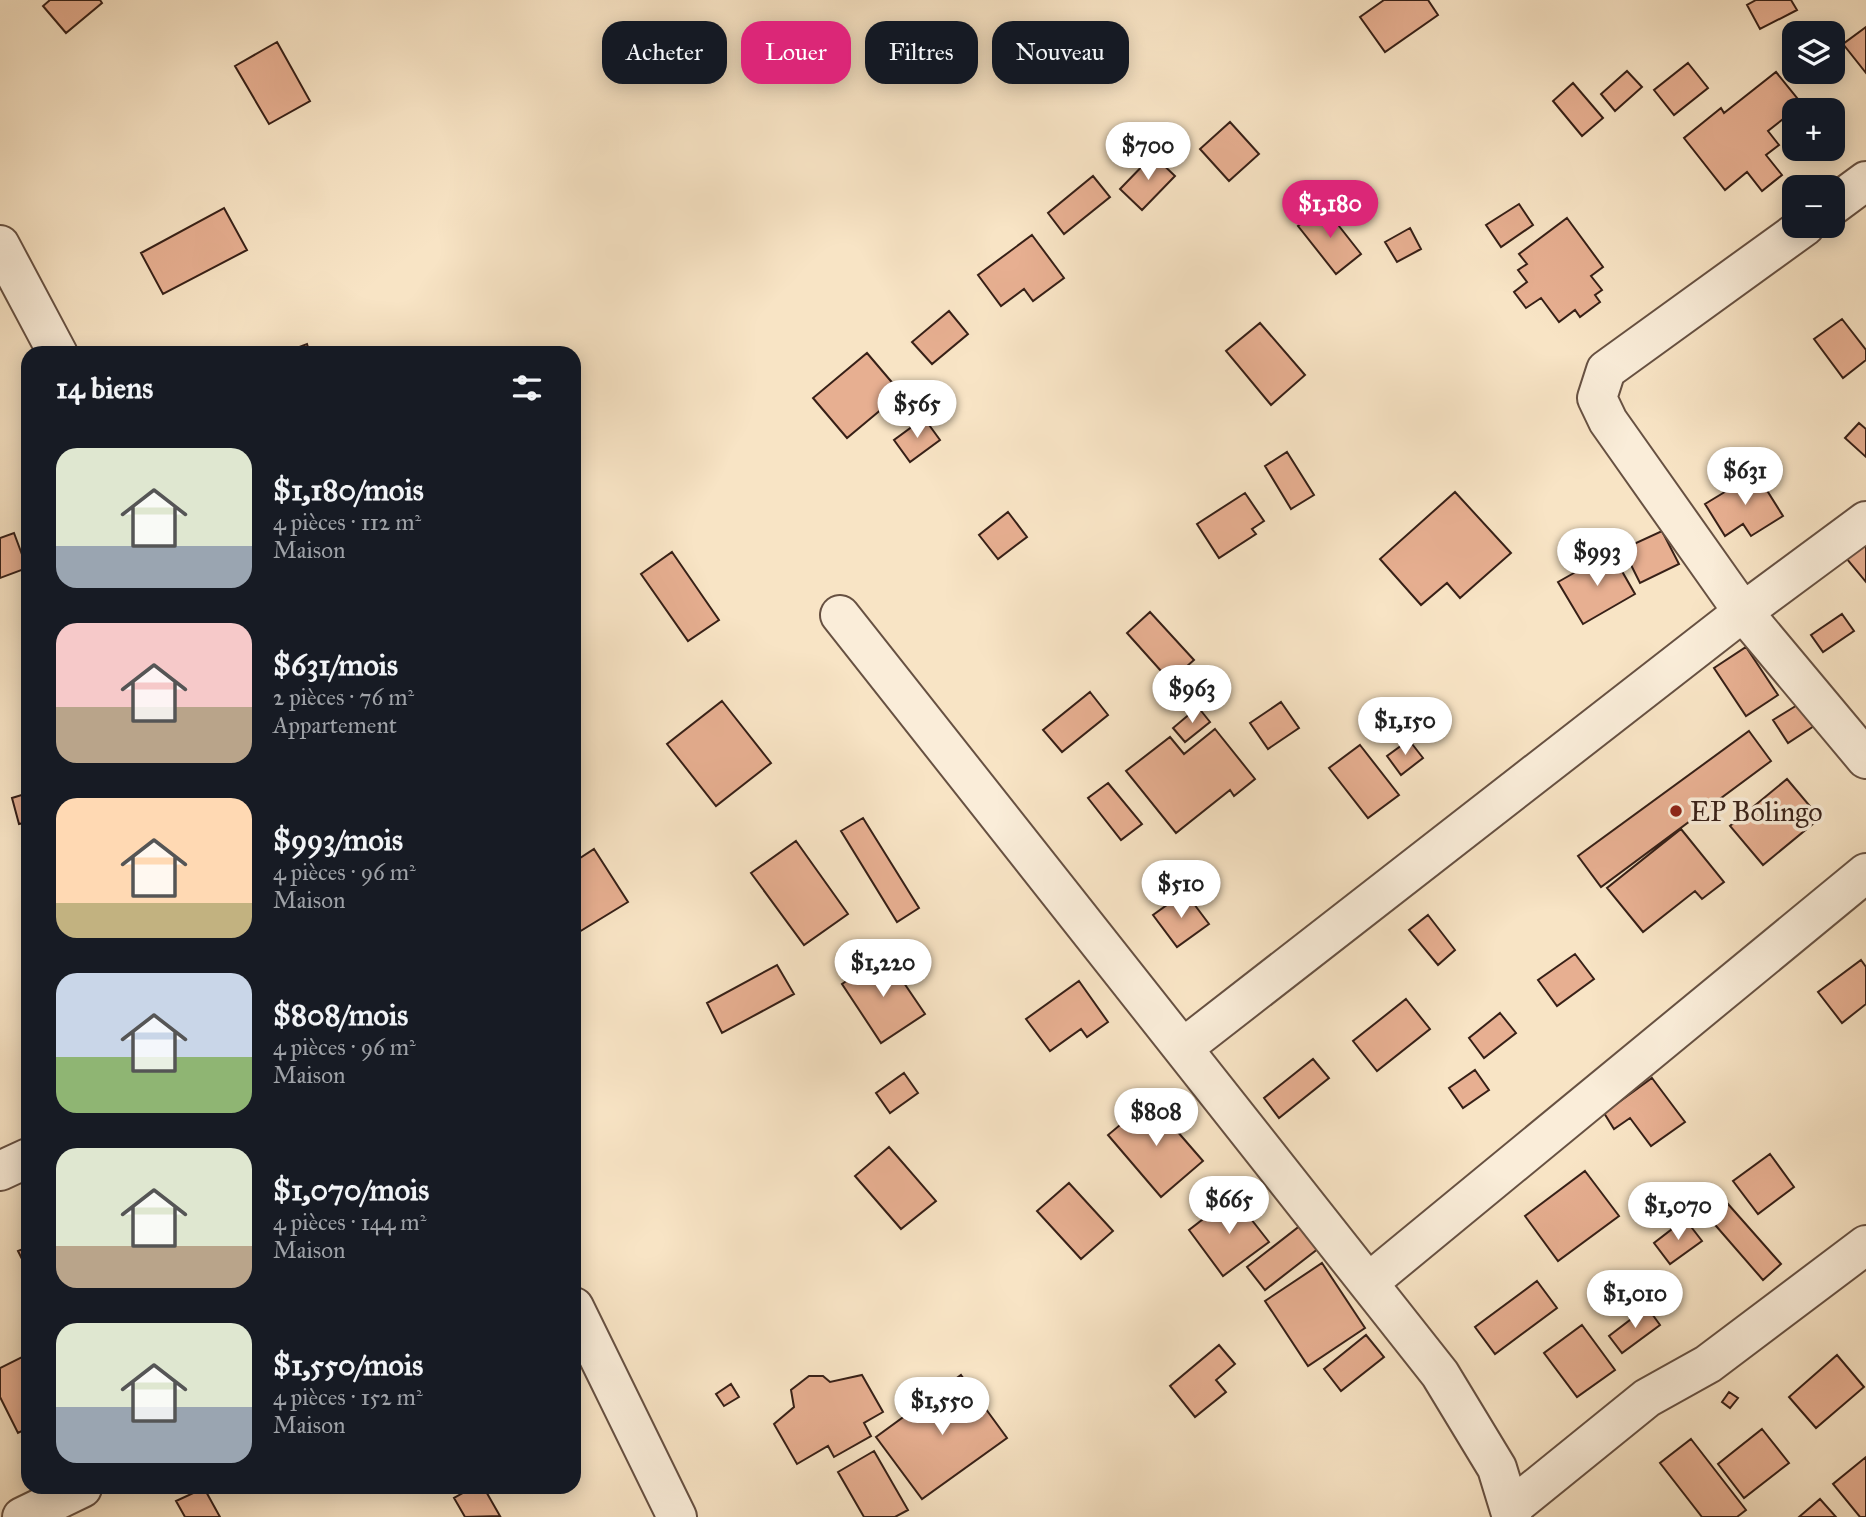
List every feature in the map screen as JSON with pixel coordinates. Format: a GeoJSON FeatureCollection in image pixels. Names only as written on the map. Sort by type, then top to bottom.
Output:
{"type":"FeatureCollection","features":[{"type":"Feature","properties":{"kind":"street"},"geometry":{"type":"LineString","coordinates":[[1845,196],[1866,181]]}},
{"type":"Feature","properties":{"kind":"street"},"geometry":{"type":"LineString","coordinates":[[1788,238],[1606,370],[1597,398],[1608,421],[1742,612],[1866,759]]}},
{"type":"Feature","properties":{"kind":"street"},"geometry":{"type":"LineString","coordinates":[[0,245],[54,346]]}},
{"type":"Feature","properties":{"kind":"street"},"geometry":{"type":"LineString","coordinates":[[1183,1048],[1742,612],[1866,521]]}},
{"type":"Feature","properties":{"kind":"street"},"geometry":{"type":"LineString","coordinates":[[840,615],[1440,1374],[1497,1468],[1511,1513],[1647,1398],[1708,1364],[1866,1245]]}},
{"type":"Feature","properties":{"kind":"street"},"geometry":{"type":"LineString","coordinates":[[1368,1283],[1866,873]]}},
{"type":"Feature","properties":{"kind":"street"},"geometry":{"type":"LineString","coordinates":[[0,1171],[21,1161]]}},
{"type":"Feature","properties":{"kind":"street"},"geometry":{"type":"LineString","coordinates":[[581,1321],[677,1517]]}},
{"type":"Feature","properties":{"kind":"street"},"geometry":{"type":"LineString","coordinates":[[22,1517],[70,1494]]}},
{"type":"Feature","properties":{"kind":"building"},"geometry":{"type":"Polygon","coordinates":[[[50,0],[100,0],[102,3],[66,33],[43,6],[50,0]]]}},
{"type":"Feature","properties":{"kind":"building"},"geometry":{"type":"Polygon","coordinates":[[[1384,0],[1428,0],[1438,15],[1385,52],[1360,17],[1384,0]]]}},
{"type":"Feature","properties":{"kind":"building"},"geometry":{"type":"Polygon","coordinates":[[[1756,0],[1791,0],[1797,10],[1760,29],[1747,5],[1756,0]]]}},
{"type":"Feature","properties":{"kind":"building"},"geometry":{"type":"Polygon","coordinates":[[[1866,27],[1866,73],[1845,47],[1845,43],[1866,27]]]}},
{"type":"Feature","properties":{"kind":"building"},"geometry":{"type":"Polygon","coordinates":[[[277,42],[310,101],[269,124],[235,66],[277,42]]]}},
{"type":"Feature","properties":{"kind":"building"},"geometry":{"type":"Polygon","coordinates":[[[1688,63],[1708,88],[1674,115],[1654,90],[1688,63]]]}},
{"type":"Feature","properties":{"kind":"building"},"geometry":{"type":"Polygon","coordinates":[[[1627,71],[1642,87],[1615,111],[1601,94],[1627,71]]]}},
{"type":"Feature","properties":{"kind":"building"},"geometry":{"type":"Polygon","coordinates":[[[1776,72],[1782,84],[1786,84],[1797,98],[1782,98],[1782,120],[1768,131],[1779,145],[1766,155],[1782,175],[1762,191],[1747,172],[1725,190],[1684,138],[1721,108],[1724,113],[1776,72]]]}},
{"type":"Feature","properties":{"kind":"building"},"geometry":{"type":"Polygon","coordinates":[[[1573,83],[1603,118],[1582,136],[1553,101],[1573,83]]]}},
{"type":"Feature","properties":{"kind":"building"},"geometry":{"type":"Polygon","coordinates":[[[1230,122],[1259,154],[1229,181],[1200,149],[1230,122]]]}},
{"type":"Feature","properties":{"kind":"building"},"geometry":{"type":"Polygon","coordinates":[[[1153,155],[1175,176],[1142,210],[1120,189],[1153,155]]]}},
{"type":"Feature","properties":{"kind":"building"},"geometry":{"type":"Polygon","coordinates":[[[1093,176],[1110,197],[1064,234],[1048,213],[1093,176]]]}},
{"type":"Feature","properties":{"kind":"building"},"geometry":{"type":"Polygon","coordinates":[[[1519,204],[1533,225],[1501,247],[1486,225],[1519,204]]]}},
{"type":"Feature","properties":{"kind":"building"},"geometry":{"type":"Polygon","coordinates":[[[1324,207],[1361,254],[1336,274],[1298,226],[1324,207]]]}},
{"type":"Feature","properties":{"kind":"building"},"geometry":{"type":"Polygon","coordinates":[[[224,208],[247,250],[163,294],[141,253],[224,208]]]}},
{"type":"Feature","properties":{"kind":"building"},"geometry":{"type":"Polygon","coordinates":[[[1567,218],[1603,267],[1591,276],[1602,290],[1595,295],[1600,302],[1580,317],[1575,310],[1559,322],[1541,298],[1526,308],[1514,292],[1527,282],[1518,270],[1527,264],[1519,254],[1567,218]]]}},
{"type":"Feature","properties":{"kind":"building"},"geometry":{"type":"Polygon","coordinates":[[[1410,228],[1421,249],[1397,262],[1385,242],[1410,228]]]}},
{"type":"Feature","properties":{"kind":"building"},"geometry":{"type":"Polygon","coordinates":[[[1032,235],[1064,278],[1033,301],[1024,289],[1001,306],[978,275],[1032,235]]]}},
{"type":"Feature","properties":{"kind":"building"},"geometry":{"type":"Polygon","coordinates":[[[949,311],[968,334],[932,364],[912,342],[949,311]]]}},
{"type":"Feature","properties":{"kind":"building"},"geometry":{"type":"Polygon","coordinates":[[[1842,319],[1866,350],[1866,360],[1843,378],[1814,339],[1842,319]]]}},
{"type":"Feature","properties":{"kind":"building"},"geometry":{"type":"Polygon","coordinates":[[[1260,323],[1305,375],[1271,405],[1226,351],[1260,323]]]}},
{"type":"Feature","properties":{"kind":"building"},"geometry":{"type":"Polygon","coordinates":[[[867,353],[901,393],[847,438],[813,398],[867,353]]]}},
{"type":"Feature","properties":{"kind":"building"},"geometry":{"type":"Polygon","coordinates":[[[924,418],[940,440],[910,462],[894,440],[924,418]]]}},
{"type":"Feature","properties":{"kind":"building"},"geometry":{"type":"Polygon","coordinates":[[[1859,423],[1866,429],[1866,457],[1845,438],[1859,423]]]}},
{"type":"Feature","properties":{"kind":"building"},"geometry":{"type":"Polygon","coordinates":[[[1287,452],[1314,495],[1291,509],[1265,466],[1287,452]]]}},
{"type":"Feature","properties":{"kind":"building"},"geometry":{"type":"Polygon","coordinates":[[[1756,473],[1783,516],[1751,536],[1743,524],[1725,536],[1705,504],[1756,473]]]}},
{"type":"Feature","properties":{"kind":"building"},"geometry":{"type":"Polygon","coordinates":[[[1455,492],[1511,553],[1460,598],[1447,583],[1421,605],[1380,559],[1455,492]]]}},
{"type":"Feature","properties":{"kind":"building"},"geometry":{"type":"Polygon","coordinates":[[[1245,493],[1264,521],[1252,529],[1256,534],[1219,558],[1197,524],[1245,493]]]}},
{"type":"Feature","properties":{"kind":"building"},"geometry":{"type":"Polygon","coordinates":[[[1008,512],[1027,537],[998,559],[979,535],[1008,512]]]}},
{"type":"Feature","properties":{"kind":"building"},"geometry":{"type":"Polygon","coordinates":[[[1662,531],[1679,564],[1640,583],[1623,549],[1662,531]]]}},
{"type":"Feature","properties":{"kind":"building"},"geometry":{"type":"Polygon","coordinates":[[[14,533],[21,552],[21,570],[0,578],[0,538],[14,533]]]}},
{"type":"Feature","properties":{"kind":"building"},"geometry":{"type":"Polygon","coordinates":[[[1866,542],[1866,582],[1846,558],[1866,542]]]}},
{"type":"Feature","properties":{"kind":"building"},"geometry":{"type":"Polygon","coordinates":[[[672,552],[719,620],[688,641],[641,574],[672,552]]]}},
{"type":"Feature","properties":{"kind":"building"},"geometry":{"type":"Polygon","coordinates":[[[1611,552],[1635,594],[1583,624],[1558,582],[1611,552]]]}},
{"type":"Feature","properties":{"kind":"building"},"geometry":{"type":"Polygon","coordinates":[[[1150,612],[1194,660],[1170,681],[1127,633],[1150,612]]]}},
{"type":"Feature","properties":{"kind":"building"},"geometry":{"type":"Polygon","coordinates":[[[1842,614],[1854,631],[1823,652],[1811,635],[1842,614]]]}},
{"type":"Feature","properties":{"kind":"building"},"geometry":{"type":"Polygon","coordinates":[[[1746,647],[1778,695],[1746,716],[1714,668],[1746,647]]]}},
{"type":"Feature","properties":{"kind":"building"},"geometry":{"type":"Polygon","coordinates":[[[1090,692],[1108,715],[1062,752],[1043,730],[1090,692]]]}},
{"type":"Feature","properties":{"kind":"building"},"geometry":{"type":"Polygon","coordinates":[[[722,701],[771,763],[716,806],[667,744],[722,701]]]}},
{"type":"Feature","properties":{"kind":"building"},"geometry":{"type":"Polygon","coordinates":[[[1281,702],[1299,728],[1268,749],[1250,723],[1281,702]]]}},
{"type":"Feature","properties":{"kind":"building"},"geometry":{"type":"Polygon","coordinates":[[[1799,704],[1814,726],[1788,743],[1773,720],[1799,704]]]}},
{"type":"Feature","properties":{"kind":"building"},"geometry":{"type":"Polygon","coordinates":[[[1198,707],[1210,722],[1185,742],[1173,728],[1198,707]]]}},
{"type":"Feature","properties":{"kind":"building"},"geometry":{"type":"Polygon","coordinates":[[[1215,729],[1255,779],[1234,796],[1230,790],[1176,833],[1126,771],[1170,737],[1184,754],[1215,729]]]}},
{"type":"Feature","properties":{"kind":"building"},"geometry":{"type":"Polygon","coordinates":[[[1749,731],[1771,761],[1601,887],[1578,856],[1749,731]]]}},
{"type":"Feature","properties":{"kind":"building"},"geometry":{"type":"Polygon","coordinates":[[[1409,740],[1423,758],[1401,775],[1387,756],[1409,740]]]}},
{"type":"Feature","properties":{"kind":"building"},"geometry":{"type":"Polygon","coordinates":[[[1360,745],[1399,795],[1368,818],[1329,768],[1360,745]]]}},
{"type":"Feature","properties":{"kind":"building"},"geometry":{"type":"Polygon","coordinates":[[[1787,779],[1820,818],[1763,865],[1730,826],[1787,779]]]}},
{"type":"Feature","properties":{"kind":"building"},"geometry":{"type":"Polygon","coordinates":[[[1108,783],[1142,824],[1121,840],[1088,798],[1108,783]]]}},
{"type":"Feature","properties":{"kind":"building"},"geometry":{"type":"Polygon","coordinates":[[[21,795],[21,824],[19,824],[12,798],[21,795]]]}},
{"type":"Feature","properties":{"kind":"building"},"geometry":{"type":"Polygon","coordinates":[[[863,818],[919,908],[897,922],[841,831],[863,818]]]}},
{"type":"Feature","properties":{"kind":"building"},"geometry":{"type":"Polygon","coordinates":[[[1681,829],[1724,882],[1702,899],[1695,891],[1643,932],[1607,888],[1681,829]]]}},
{"type":"Feature","properties":{"kind":"building"},"geometry":{"type":"Polygon","coordinates":[[[796,841],[848,914],[804,945],[751,873],[796,841]]]}},
{"type":"Feature","properties":{"kind":"building"},"geometry":{"type":"Polygon","coordinates":[[[594,849],[628,902],[581,931],[581,857],[594,849]]]}},
{"type":"Feature","properties":{"kind":"building"},"geometry":{"type":"Polygon","coordinates":[[[1185,892],[1209,924],[1177,947],[1153,915],[1185,892]]]}},
{"type":"Feature","properties":{"kind":"building"},"geometry":{"type":"Polygon","coordinates":[[[1428,915],[1455,950],[1438,965],[1409,930],[1428,915]]]}},
{"type":"Feature","properties":{"kind":"building"},"geometry":{"type":"Polygon","coordinates":[[[1575,954],[1594,979],[1557,1006],[1538,980],[1575,954]]]}},
{"type":"Feature","properties":{"kind":"building"},"geometry":{"type":"Polygon","coordinates":[[[885,955],[925,1014],[881,1043],[842,984],[885,955]]]}},
{"type":"Feature","properties":{"kind":"building"},"geometry":{"type":"Polygon","coordinates":[[[1861,960],[1866,967],[1866,1004],[1842,1023],[1818,992],[1861,960]]]}},
{"type":"Feature","properties":{"kind":"building"},"geometry":{"type":"Polygon","coordinates":[[[777,965],[794,994],[722,1033],[707,1003],[777,965]]]}},
{"type":"Feature","properties":{"kind":"building"},"geometry":{"type":"Polygon","coordinates":[[[1079,981],[1108,1022],[1087,1037],[1081,1029],[1050,1051],[1026,1019],[1079,981]]]}},
{"type":"Feature","properties":{"kind":"building"},"geometry":{"type":"Polygon","coordinates":[[[1406,999],[1430,1029],[1377,1071],[1353,1041],[1406,999]]]}},
{"type":"Feature","properties":{"kind":"building"},"geometry":{"type":"Polygon","coordinates":[[[1500,1013],[1516,1033],[1484,1058],[1469,1038],[1500,1013]]]}},
{"type":"Feature","properties":{"kind":"building"},"geometry":{"type":"Polygon","coordinates":[[[1313,1059],[1329,1078],[1279,1118],[1264,1098],[1313,1059]]]}},
{"type":"Feature","properties":{"kind":"building"},"geometry":{"type":"Polygon","coordinates":[[[1475,1070],[1489,1090],[1463,1108],[1449,1088],[1475,1070]]]}},
{"type":"Feature","properties":{"kind":"building"},"geometry":{"type":"Polygon","coordinates":[[[904,1073],[918,1093],[890,1113],[876,1093],[904,1073]]]}},
{"type":"Feature","properties":{"kind":"building"},"geometry":{"type":"Polygon","coordinates":[[[1652,1078],[1685,1122],[1651,1146],[1630,1118],[1614,1129],[1604,1113],[1652,1078]]]}},
{"type":"Feature","properties":{"kind":"building"},"geometry":{"type":"Polygon","coordinates":[[[1150,1100],[1203,1161],[1161,1197],[1108,1135],[1150,1100]]]}},
{"type":"Feature","properties":{"kind":"building"},"geometry":{"type":"Polygon","coordinates":[[[889,1147],[936,1201],[901,1229],[855,1176],[889,1147]]]}},
{"type":"Feature","properties":{"kind":"building"},"geometry":{"type":"Polygon","coordinates":[[[1770,1154],[1794,1187],[1758,1214],[1733,1181],[1770,1154]]]}},
{"type":"Feature","properties":{"kind":"building"},"geometry":{"type":"Polygon","coordinates":[[[1585,1171],[1619,1216],[1558,1261],[1525,1216],[1585,1171]]]}},
{"type":"Feature","properties":{"kind":"building"},"geometry":{"type":"Polygon","coordinates":[[[1069,1183],[1113,1231],[1081,1259],[1037,1211],[1069,1183]]]}},
{"type":"Feature","properties":{"kind":"building"},"geometry":{"type":"Polygon","coordinates":[[[1233,1196],[1269,1242],[1223,1276],[1189,1230],[1233,1196]]]}},
{"type":"Feature","properties":{"kind":"building"},"geometry":{"type":"Polygon","coordinates":[[[1728,1204],[1781,1264],[1763,1280],[1710,1219],[1728,1204]]]}},
{"type":"Feature","properties":{"kind":"building"},"geometry":{"type":"Polygon","coordinates":[[[1685,1219],[1702,1241],[1670,1264],[1654,1243],[1685,1219]]]}},
{"type":"Feature","properties":{"kind":"building"},"geometry":{"type":"Polygon","coordinates":[[[1301,1225],[1319,1248],[1265,1290],[1247,1267],[1301,1225]]]}},
{"type":"Feature","properties":{"kind":"building"},"geometry":{"type":"Polygon","coordinates":[[[1322,1263],[1365,1328],[1308,1366],[1265,1301],[1322,1263]]]}},
{"type":"Feature","properties":{"kind":"building"},"geometry":{"type":"Polygon","coordinates":[[[1537,1281],[1557,1308],[1495,1354],[1475,1327],[1537,1281]]]}},
{"type":"Feature","properties":{"kind":"building"},"geometry":{"type":"Polygon","coordinates":[[[1647,1307],[1660,1325],[1622,1353],[1609,1336],[1647,1307]]]}},
{"type":"Feature","properties":{"kind":"building"},"geometry":{"type":"Polygon","coordinates":[[[1582,1325],[1615,1370],[1577,1397],[1544,1353],[1582,1325]]]}},
{"type":"Feature","properties":{"kind":"building"},"geometry":{"type":"Polygon","coordinates":[[[1366,1335],[1384,1357],[1341,1391],[1324,1369],[1366,1335]]]}},
{"type":"Feature","properties":{"kind":"building"},"geometry":{"type":"Polygon","coordinates":[[[1219,1345],[1235,1364],[1216,1380],[1226,1392],[1195,1417],[1170,1386],[1219,1345]]]}},
{"type":"Feature","properties":{"kind":"building"},"geometry":{"type":"Polygon","coordinates":[[[1837,1355],[1864,1387],[1816,1428],[1789,1397],[1837,1355]]]}},
{"type":"Feature","properties":{"kind":"building"},"geometry":{"type":"Polygon","coordinates":[[[21,1358],[21,1432],[18,1433],[0,1397],[0,1368],[21,1358]]]}},
{"type":"Feature","properties":{"kind":"building"},"geometry":{"type":"Polygon","coordinates":[[[862,1375],[883,1412],[864,1423],[871,1436],[834,1457],[828,1446],[797,1464],[774,1424],[794,1407],[791,1390],[809,1376],[823,1376],[830,1382],[862,1375]]]}},
{"type":"Feature","properties":{"kind":"building"},"geometry":{"type":"Polygon","coordinates":[[[961,1375],[1007,1438],[922,1499],[876,1437],[961,1375]]]}},
{"type":"Feature","properties":{"kind":"building"},"geometry":{"type":"Polygon","coordinates":[[[731,1384],[739,1397],[724,1406],[716,1394],[731,1384]]]}},
{"type":"Feature","properties":{"kind":"building"},"geometry":{"type":"Polygon","coordinates":[[[1729,1392],[1738,1398],[1730,1408],[1722,1402],[1729,1392]]]}},
{"type":"Feature","properties":{"kind":"building"},"geometry":{"type":"Polygon","coordinates":[[[1762,1429],[1789,1463],[1744,1498],[1718,1464],[1762,1429]]]}},
{"type":"Feature","properties":{"kind":"building"},"geometry":{"type":"Polygon","coordinates":[[[1691,1439],[1746,1510],[1737,1517],[1702,1517],[1660,1463],[1691,1439]]]}},
{"type":"Feature","properties":{"kind":"building"},"geometry":{"type":"Polygon","coordinates":[[[874,1451],[908,1510],[895,1517],[864,1517],[838,1472],[874,1451]]]}},
{"type":"Feature","properties":{"kind":"building"},"geometry":{"type":"Polygon","coordinates":[[[1866,1457],[1866,1517],[1860,1517],[1833,1484],[1866,1457]]]}},
{"type":"Feature","properties":{"kind":"building"},"geometry":{"type":"Polygon","coordinates":[[[191,1494],[207,1494],[220,1517],[185,1517],[176,1501],[191,1494]]]}},
{"type":"Feature","properties":{"kind":"building"},"geometry":{"type":"Polygon","coordinates":[[[461,1494],[487,1494],[500,1516],[465,1517],[454,1498],[461,1494]]]}},
{"type":"Feature","properties":{"kind":"building"},"geometry":{"type":"Polygon","coordinates":[[[1820,1499],[1836,1517],[1799,1517],[1820,1499]]]}},
{"type":"Feature","properties":{"kind":"place","name":"EP Bolingo"},"geometry":{"type":"Point","coordinates":[1676,811]}}]}
